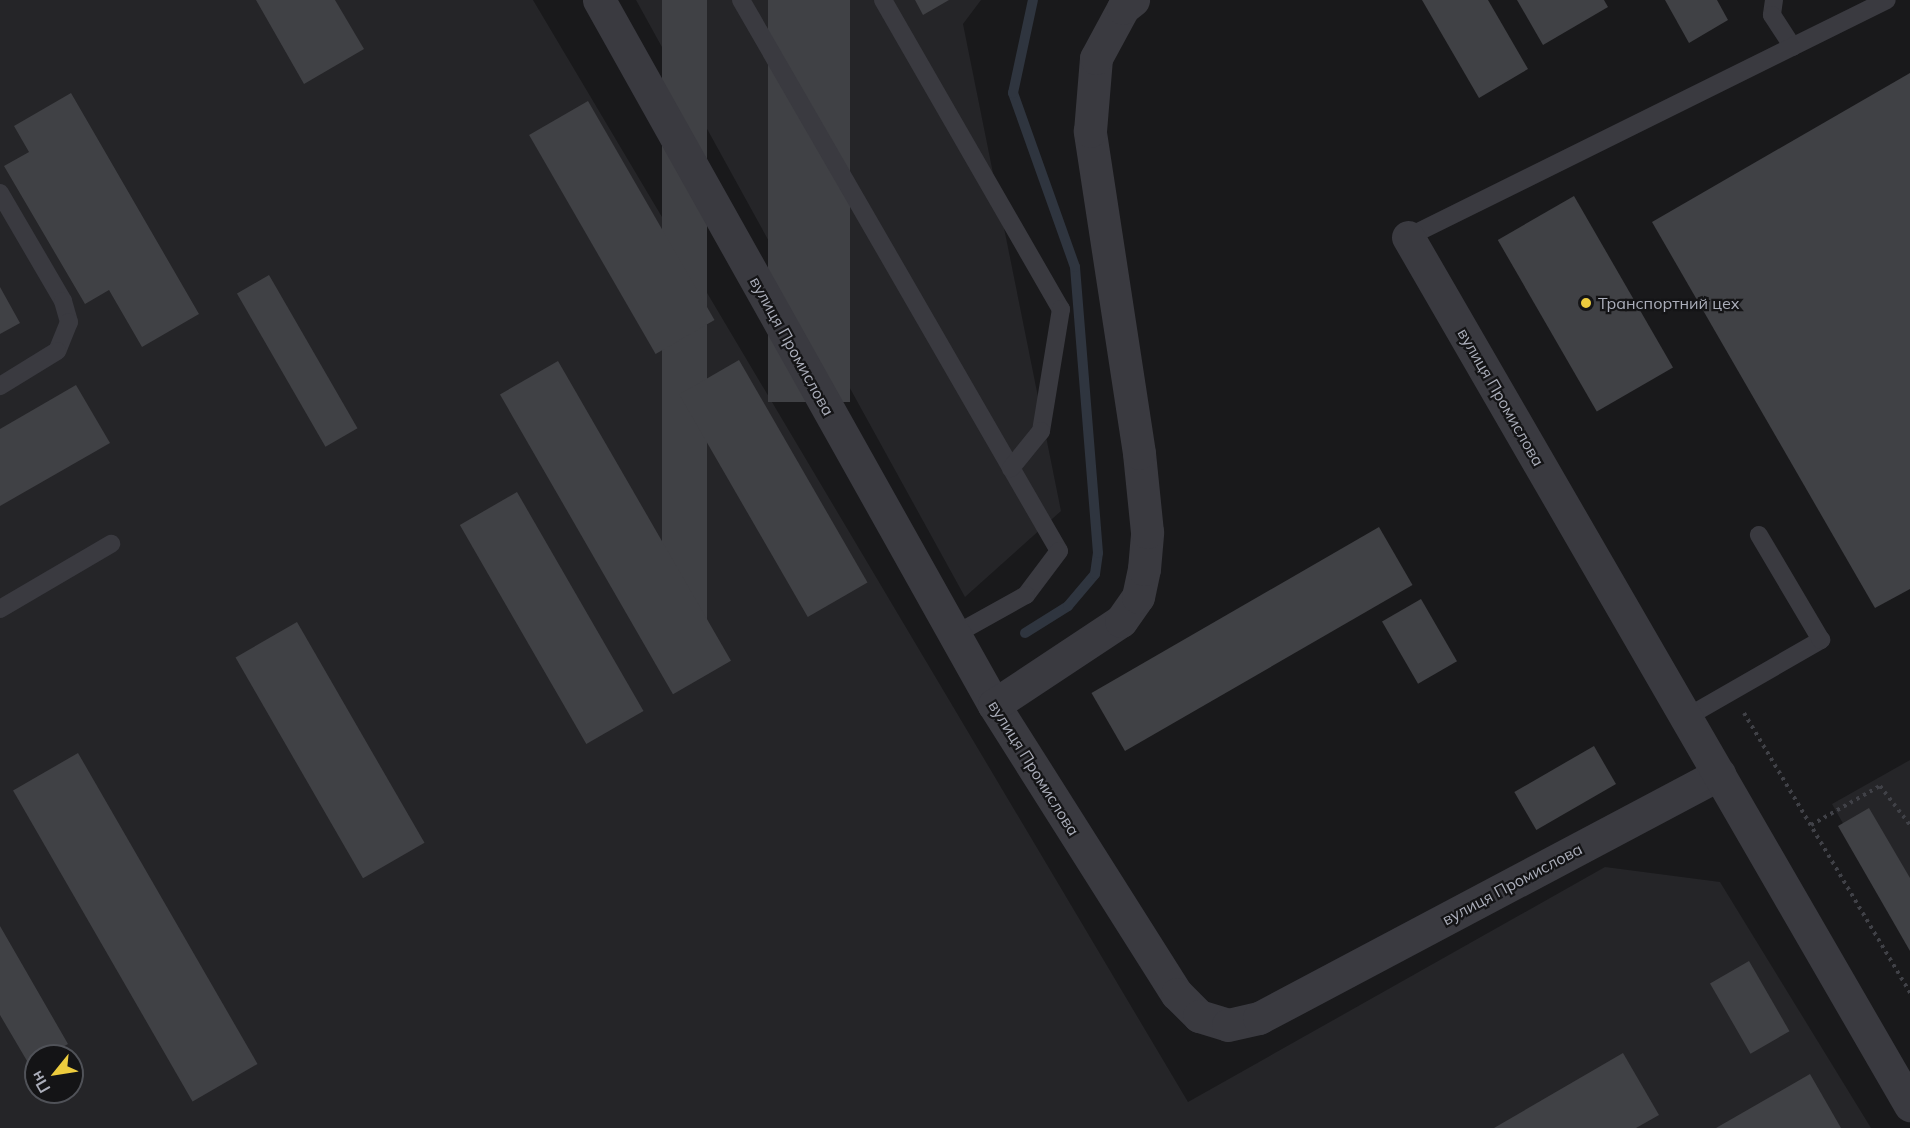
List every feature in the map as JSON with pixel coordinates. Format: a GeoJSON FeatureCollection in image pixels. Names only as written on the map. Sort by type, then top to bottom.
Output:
{"type":"FeatureCollection","features":[{"type":"Feature","properties":{"kind":"street","name":"вулиця Промислова"},"geometry":{"type":"LineString","coordinates":[[599,0],[994,705],[1177,994],[1199,1016],[1228,1025],[1259,1018],[1719,774]]}},
{"type":"Feature","properties":{"kind":"street"},"geometry":{"type":"LineString","coordinates":[[994,705],[1121,621],[1138,597],[1144,569],[1147,532],[1139,453],[1090,131],[1096,58],[1122,8],[1133,0]]}},
{"type":"Feature","properties":{"kind":"street","name":"вулиця Промислова"},"geometry":{"type":"LineString","coordinates":[[1408,237],[1910,1105]]}},
{"type":"Feature","properties":{"kind":"lane"},"geometry":{"type":"LineString","coordinates":[[741,0],[1059,551],[1026,595],[954,635]]}},
{"type":"Feature","properties":{"kind":"lane"},"geometry":{"type":"LineString","coordinates":[[883,0],[1061,309],[1041,430],[1011,468]]}},
{"type":"Feature","properties":{"kind":"lane"},"geometry":{"type":"LineString","coordinates":[[1774,0],[1776,22],[1793,47]]}},
{"type":"Feature","properties":{"kind":"lane"},"geometry":{"type":"LineString","coordinates":[[1408,237],[1887,0]]}},
{"type":"Feature","properties":{"kind":"lane"},"geometry":{"type":"LineString","coordinates":[[0,193],[63,301],[69,322],[57,351],[0,386]]}},
{"type":"Feature","properties":{"kind":"lane"},"geometry":{"type":"LineString","coordinates":[[1687,717],[1821,640],[1760,535]]}},
{"type":"Feature","properties":{"kind":"lane"},"geometry":{"type":"LineString","coordinates":[[0,609],[111,544]]}},
{"type":"Feature","properties":{"kind":"path"},"geometry":{"type":"LineString","coordinates":[[1731,691],[1910,993]]}},
{"type":"Feature","properties":{"kind":"path"},"geometry":{"type":"LineString","coordinates":[[1811,825],[1880,786],[1910,825]]}},
{"type":"Feature","properties":{"kind":"shaded area"},"geometry":{"type":"Polygon","coordinates":[[[0,0],[533,0],[1188,1102],[1605,867],[1720,882],[1871,1128],[0,1128],[0,0]]]}},
{"type":"Feature","properties":{"kind":"shaded area"},"geometry":{"type":"Polygon","coordinates":[[[636,0],[981,0],[963,24],[1061,511],[965,597],[636,0]]]}},
{"type":"Feature","properties":{"kind":"shaded area"},"geometry":{"type":"Polygon","coordinates":[[[1910,760],[1910,942],[1832,804],[1910,760]]]}},
{"type":"Feature","properties":{"kind":"building"},"geometry":{"type":"Polygon","coordinates":[[[256,0],[335,0],[364,49],[304,84],[256,0]]]}},
{"type":"Feature","properties":{"kind":"building"},"geometry":{"type":"Polygon","coordinates":[[[662,0],[707,0],[707,652],[662,652],[662,0]]]}},
{"type":"Feature","properties":{"kind":"building"},"geometry":{"type":"Polygon","coordinates":[[[768,0],[850,0],[850,402],[768,402],[768,0]]]}},
{"type":"Feature","properties":{"kind":"building"},"geometry":{"type":"Polygon","coordinates":[[[915,0],[949,0],[923,15],[915,0]]]}},
{"type":"Feature","properties":{"kind":"building"},"geometry":{"type":"Polygon","coordinates":[[[1422,0],[1488,0],[1528,69],[1479,98],[1422,0]]]}},
{"type":"Feature","properties":{"kind":"building"},"geometry":{"type":"Polygon","coordinates":[[[1517,0],[1604,0],[1608,7],[1543,45],[1517,0]]]}},
{"type":"Feature","properties":{"kind":"building"},"geometry":{"type":"Polygon","coordinates":[[[1665,0],[1717,0],[1728,20],[1689,43],[1665,0]]]}},
{"type":"Feature","properties":{"kind":"building"},"geometry":{"type":"Polygon","coordinates":[[[1910,73],[1910,589],[1875,608],[1652,222],[1910,73]]]}},
{"type":"Feature","properties":{"kind":"building"},"geometry":{"type":"Polygon","coordinates":[[[71,93],[199,314],[142,347],[109,290],[85,304],[4,166],[29,152],[14,126],[71,93]]]}},
{"type":"Feature","properties":{"kind":"building"},"geometry":{"type":"Polygon","coordinates":[[[588,101],[714,320],[656,354],[529,135],[588,101]]]}},
{"type":"Feature","properties":{"kind":"building","name":"Транспортний цех"},"geometry":{"type":"Polygon","coordinates":[[[1574,196],[1673,367],[1597,411],[1498,240],[1574,196]]]}},
{"type":"Feature","properties":{"kind":"building"},"geometry":{"type":"Polygon","coordinates":[[[269,275],[358,428],[325,447],[237,294],[269,275]]]}},
{"type":"Feature","properties":{"kind":"building"},"geometry":{"type":"Polygon","coordinates":[[[0,287],[20,323],[0,334],[0,287]]]}},
{"type":"Feature","properties":{"kind":"building"},"geometry":{"type":"Polygon","coordinates":[[[739,360],[868,583],[808,617],[679,394],[739,360]]]}},
{"type":"Feature","properties":{"kind":"building"},"geometry":{"type":"Polygon","coordinates":[[[558,361],[731,661],[673,694],[500,394],[558,361]]]}},
{"type":"Feature","properties":{"kind":"building"},"geometry":{"type":"Polygon","coordinates":[[[76,385],[110,443],[0,506],[0,429],[76,385]]]}},
{"type":"Feature","properties":{"kind":"building"},"geometry":{"type":"Polygon","coordinates":[[[517,492],[644,711],[586,744],[460,525],[517,492]]]}},
{"type":"Feature","properties":{"kind":"building"},"geometry":{"type":"Polygon","coordinates":[[[1379,527],[1412,585],[1125,751],[1091,693],[1379,527]]]}},
{"type":"Feature","properties":{"kind":"building"},"geometry":{"type":"Polygon","coordinates":[[[1421,599],[1457,661],[1418,684],[1382,622],[1421,599]]]}},
{"type":"Feature","properties":{"kind":"building"},"geometry":{"type":"Polygon","coordinates":[[[297,622],[425,843],[363,878],[236,658],[297,622]]]}},
{"type":"Feature","properties":{"kind":"building"},"geometry":{"type":"Polygon","coordinates":[[[1594,746],[1616,784],[1536,830],[1514,792],[1594,746]]]}},
{"type":"Feature","properties":{"kind":"building"},"geometry":{"type":"Polygon","coordinates":[[[78,753],[258,1064],[193,1101],[13,790],[78,753]]]}},
{"type":"Feature","properties":{"kind":"building"},"geometry":{"type":"Polygon","coordinates":[[[1869,808],[1910,878],[1910,951],[1838,826],[1869,808]]]}},
{"type":"Feature","properties":{"kind":"building"},"geometry":{"type":"Polygon","coordinates":[[[0,926],[68,1044],[24,1044],[24,1056],[0,1015],[0,926]]]}},
{"type":"Feature","properties":{"kind":"building"},"geometry":{"type":"Polygon","coordinates":[[[1749,961],[1790,1031],[1751,1054],[1710,984],[1749,961]]]}},
{"type":"Feature","properties":{"kind":"building"},"geometry":{"type":"Polygon","coordinates":[[[1623,1053],[1659,1115],[1636,1128],[1494,1128],[1623,1053]]]}},
{"type":"Feature","properties":{"kind":"building"},"geometry":{"type":"Polygon","coordinates":[[[1810,1074],[1841,1128],[1716,1128],[1810,1074]]]}},
{"type":"Feature","properties":{"kind":"waterway"},"geometry":{"type":"LineString","coordinates":[[1025,633],[1068,606],[1095,574],[1098,553],[1075,267],[1013,93],[1033,0]]}},
{"type":"Feature","properties":{"kind":"place","name":"Транспортний цех"},"geometry":{"type":"Point","coordinates":[1586,303]}}]}
